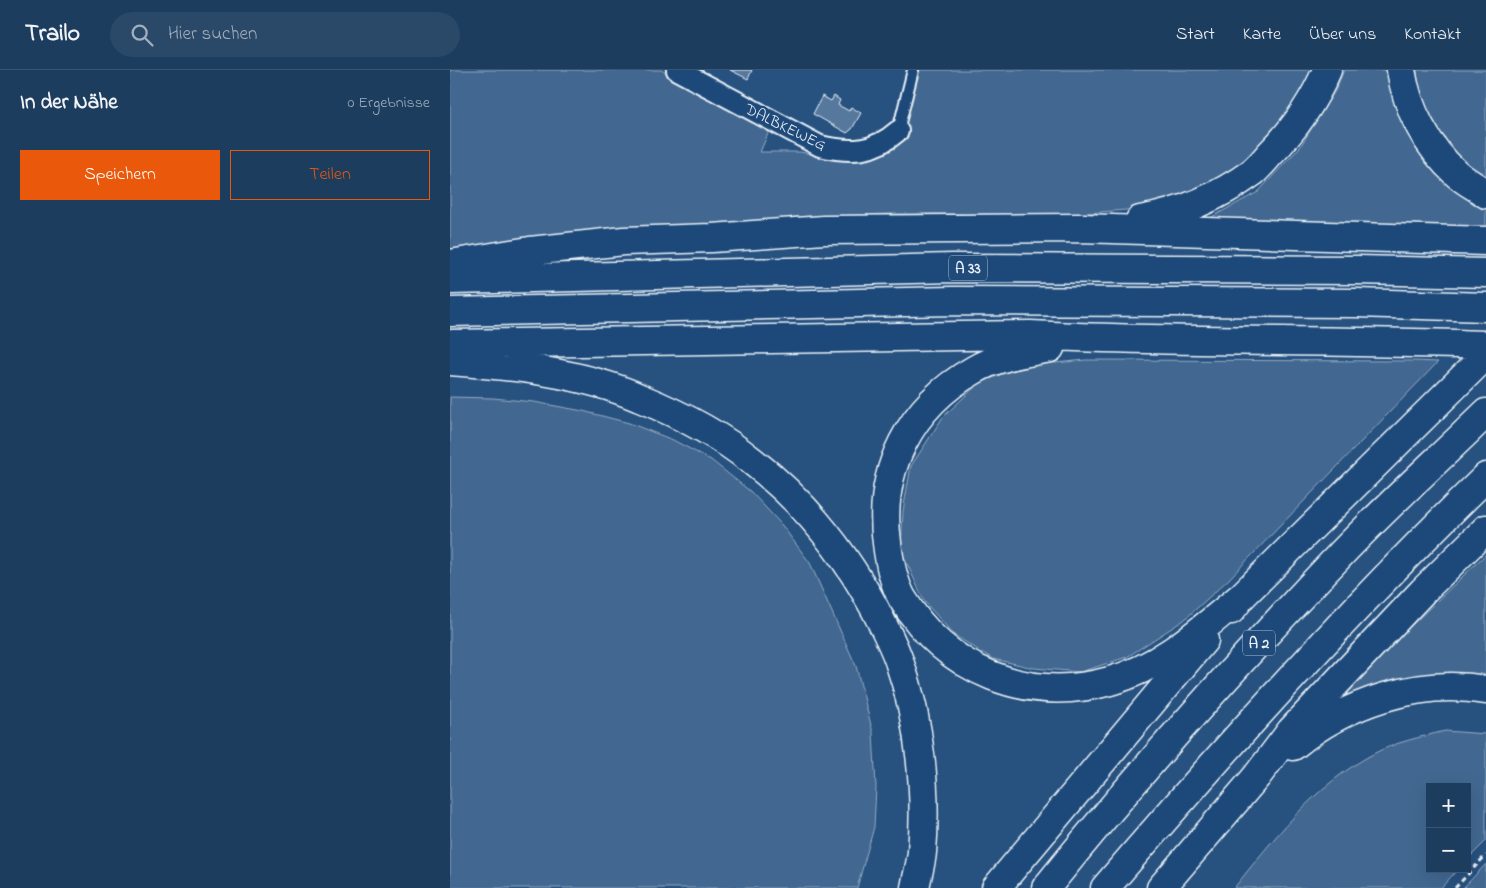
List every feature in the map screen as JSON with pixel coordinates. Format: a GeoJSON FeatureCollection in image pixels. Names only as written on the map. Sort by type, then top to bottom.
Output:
{"type":"FeatureCollection","features":[{"type":"Feature","properties":{"kind":"highway"},"geometry":{"type":"LineString","coordinates":[[1080,228],[1164,216],[1215,195],[1254,171],[1290,134],[1318,92],[1327,70]]}},
{"type":"Feature","properties":{"kind":"highway"},"geometry":{"type":"LineString","coordinates":[[1401,70],[1404,91],[1416,119],[1434,148],[1457,174],[1486,194]]}},
{"type":"Feature","properties":{"kind":"highway"},"geometry":{"type":"LineString","coordinates":[[450,264],[530,251],[624,241],[712,238],[824,230],[1080,228],[1486,240]]}},
{"type":"Feature","properties":{"kind":"highway","name":"A 33"},"geometry":{"type":"LineString","coordinates":[[450,280],[953,268],[1348,270],[1486,273]]}},
{"type":"Feature","properties":{"kind":"highway","name":"A 33"},"geometry":{"type":"LineString","coordinates":[[450,312],[952,301],[1346,303],[1486,307]]}},
{"type":"Feature","properties":{"kind":"highway"},"geometry":{"type":"LineString","coordinates":[[450,344],[1030,335],[1102,339],[1352,341],[1486,345]]}},
{"type":"Feature","properties":{"kind":"highway"},"geometry":{"type":"LineString","coordinates":[[1102,339],[1007,356],[975,369],[942,393],[923,412],[906,436],[894,464],[886,495],[884,526],[889,559],[901,596],[922,627],[944,648],[976,670],[1004,680],[1037,688],[1069,688],[1110,681],[1140,669],[1175,650],[1242,596]]}},
{"type":"Feature","properties":{"kind":"highway"},"geometry":{"type":"LineString","coordinates":[[450,361],[551,373],[597,383],[638,397],[696,425],[732,446],[774,479],[806,510],[858,577],[884,626],[900,664],[912,710],[920,758],[923,802],[922,852],[915,888]]}},
{"type":"Feature","properties":{"kind":"highway"},"geometry":{"type":"LineString","coordinates":[[996,888],[1242,596],[1478,363]]}},
{"type":"Feature","properties":{"kind":"highway","name":"A 2"},"geometry":{"type":"LineString","coordinates":[[1046,888],[1177,733],[1289,610],[1343,552],[1486,413]]}},
{"type":"Feature","properties":{"kind":"highway"},"geometry":{"type":"LineString","coordinates":[[1105,888],[1213,762],[1304,663],[1384,578],[1486,477]]}},
{"type":"Feature","properties":{"kind":"highway"},"geometry":{"type":"LineString","coordinates":[[1162,888],[1257,776],[1291,731],[1424,591],[1486,530]]}},
{"type":"Feature","properties":{"kind":"highway"},"geometry":{"type":"LineString","coordinates":[[1257,776],[1302,738],[1338,716],[1368,702],[1396,694],[1434,688],[1486,690]]}},
{"type":"Feature","properties":{"kind":"street","name":"DALBKEWEG"},"geometry":{"type":"LineString","coordinates":[[678,70],[820,146],[834,150],[860,151],[876,147],[887,141],[898,131]]}},
{"type":"Feature","properties":{"kind":"lane"},"geometry":{"type":"LineString","coordinates":[[898,131],[913,70]]}},
{"type":"Feature","properties":{"kind":"path"},"geometry":{"type":"LineString","coordinates":[[1455,888],[1486,855]]}},
{"type":"Feature","properties":{"kind":"shaded area"},"geometry":{"type":"Polygon","coordinates":[[[450,70],[661,70],[771,127],[760,152],[800,152],[853,161],[879,156],[892,148],[905,130],[919,70],[1314,70],[1301,101],[1263,148],[1225,177],[1152,208],[1074,214],[890,214],[796,217],[450,252],[450,70]]]}},
{"type":"Feature","properties":{"kind":"shaded area"},"geometry":{"type":"Polygon","coordinates":[[[1344,70],[1389,70],[1486,207],[1486,227],[1208,219],[1258,192],[1300,147],[1335,91],[1344,70]]]}},
{"type":"Feature","properties":{"kind":"shaded area"},"geometry":{"type":"Polygon","coordinates":[[[1417,70],[1486,70],[1486,179],[1465,162],[1434,123],[1421,92],[1417,70]]]}},
{"type":"Feature","properties":{"kind":"shaded area"},"geometry":{"type":"Polygon","coordinates":[[[1086,360],[1438,362],[1228,580],[1184,620],[1127,657],[1080,672],[1034,668],[993,659],[954,635],[924,601],[901,550],[903,511],[911,466],[943,417],[979,383],[1024,366],[1086,360]]]}},
{"type":"Feature","properties":{"kind":"shaded area"},"geometry":{"type":"Polygon","coordinates":[[[450,397],[493,398],[534,402],[583,411],[629,423],[673,440],[711,460],[751,492],[781,524],[810,563],[856,666],[873,733],[876,787],[874,827],[857,888],[450,888],[450,397]]]}},
{"type":"Feature","properties":{"kind":"shaded area"},"geometry":{"type":"Polygon","coordinates":[[[1486,554],[1486,678],[1348,698],[1340,694],[1486,554]]]}},
{"type":"Feature","properties":{"kind":"shaded area"},"geometry":{"type":"Polygon","coordinates":[[[1445,731],[1486,734],[1486,841],[1471,856],[1471,783],[1426,783],[1426,873],[1454,873],[1441,888],[1234,888],[1280,832],[1332,781],[1373,754],[1408,740],[1445,731]]]}},
{"type":"Feature","properties":{"kind":"shaded area"},"geometry":{"type":"Polygon","coordinates":[[[1486,864],[1486,888],[1463,888],[1486,864]]]}},
{"type":"Feature","properties":{"kind":"building"},"geometry":{"type":"Polygon","coordinates":[[[730,70],[752,70],[748,79],[730,70]]]}},
{"type":"Feature","properties":{"kind":"building"},"geometry":{"type":"Polygon","coordinates":[[[822,96],[831,101],[834,96],[840,100],[838,105],[849,111],[851,107],[861,113],[852,129],[847,133],[813,114],[822,96]]]}}]}
